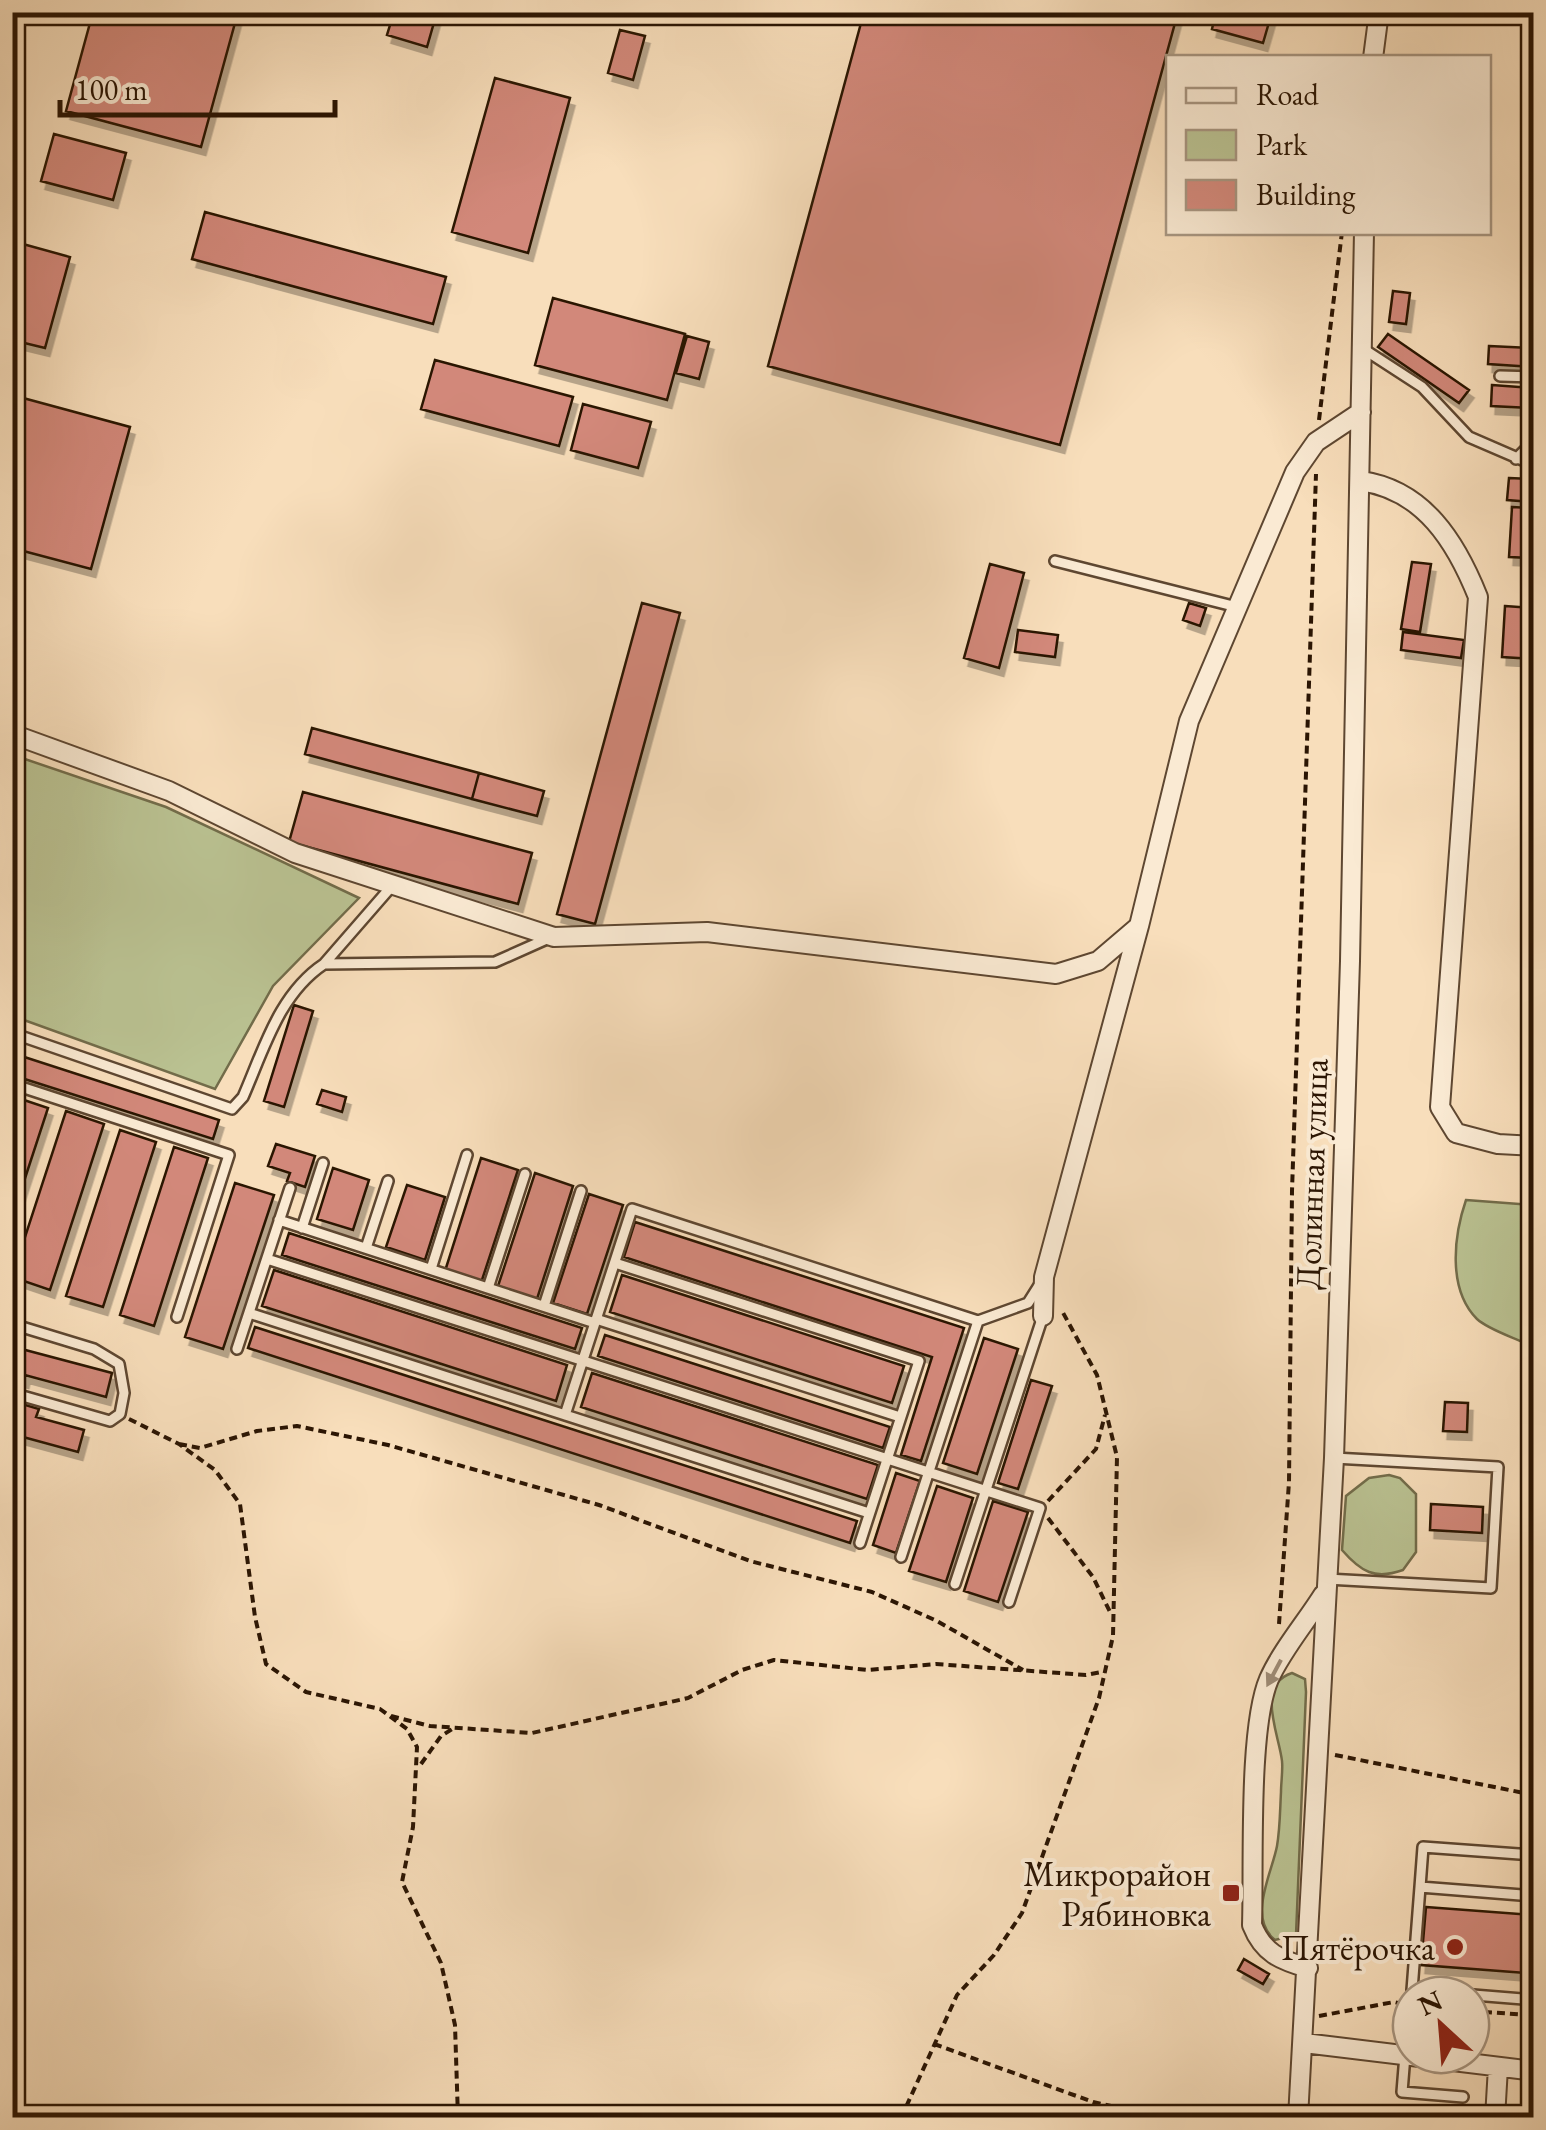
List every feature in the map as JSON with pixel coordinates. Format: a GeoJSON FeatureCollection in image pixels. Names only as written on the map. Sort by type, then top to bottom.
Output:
{"type":"FeatureCollection","features":[{"type":"Feature","properties":{"kind":"street"},"geometry":{"type":"LineString","coordinates":[[1373,55],[1379,12]]}},
{"type":"Feature","properties":{"kind":"street","name":"Долинная улица"},"geometry":{"type":"LineString","coordinates":[[1298,2118],[1334,1458],[1360,412],[1365,350],[1364,235]]}},
{"type":"Feature","properties":{"kind":"street"},"geometry":{"type":"LineString","coordinates":[[1042,1316],[1044,1277],[1139,926],[1189,720],[1295,472],[1316,442],[1360,412]]}},
{"type":"Feature","properties":{"kind":"street"},"geometry":{"type":"LineString","coordinates":[[1361,481],[1382,484],[1408,498],[1438,523],[1462,556],[1478,596],[1440,1107],[1456,1133],[1498,1144],[1534,1146]]}},
{"type":"Feature","properties":{"kind":"street"},"geometry":{"type":"LineString","coordinates":[[12,734],[169,791],[295,854],[554,937],[707,932],[1056,974],[1098,961],[1139,926]]}},
{"type":"Feature","properties":{"kind":"street"},"geometry":{"type":"LineString","coordinates":[[1308,1968],[1280,1960],[1260,1945],[1252,1924],[1258,1743],[1262,1700],[1270,1676],[1326,1585]]}},
{"type":"Feature","properties":{"kind":"street"},"geometry":{"type":"LineString","coordinates":[[1304,2043],[1391,2054]]}},
{"type":"Feature","properties":{"kind":"street"},"geometry":{"type":"LineString","coordinates":[[1491,2066],[1534,2071]]}},
{"type":"Feature","properties":{"kind":"street"},"geometry":{"type":"LineString","coordinates":[[1494,2118],[1498,2067]]}},
{"type":"Feature","properties":{"kind":"lane"},"geometry":{"type":"LineString","coordinates":[[351,12],[368,18]]}},
{"type":"Feature","properties":{"kind":"lane"},"geometry":{"type":"LineString","coordinates":[[1365,350],[1422,386],[1469,437],[1534,465]]}},
{"type":"Feature","properties":{"kind":"lane"},"geometry":{"type":"LineString","coordinates":[[1500,376],[1534,378]]}},
{"type":"Feature","properties":{"kind":"lane"},"geometry":{"type":"LineString","coordinates":[[1516,459],[1534,441]]}},
{"type":"Feature","properties":{"kind":"lane"},"geometry":{"type":"LineString","coordinates":[[1055,561],[1237,607]]}},
{"type":"Feature","properties":{"kind":"lane"},"geometry":{"type":"LineString","coordinates":[[12,1033],[232,1109],[242,1096],[285,1002],[391,887]]}},
{"type":"Feature","properties":{"kind":"lane"},"geometry":{"type":"LineString","coordinates":[[324,964],[495,962],[554,937]]}},
{"type":"Feature","properties":{"kind":"lane"},"geometry":{"type":"LineString","coordinates":[[12,1084],[229,1155],[177,1316]]}},
{"type":"Feature","properties":{"kind":"lane"},"geometry":{"type":"LineString","coordinates":[[430,1269],[468,1155]]}},
{"type":"Feature","properties":{"kind":"lane"},"geometry":{"type":"LineString","coordinates":[[302,1228],[323,1163]]}},
{"type":"Feature","properties":{"kind":"lane"},"geometry":{"type":"LineString","coordinates":[[488,1288],[525,1174]]}},
{"type":"Feature","properties":{"kind":"lane"},"geometry":{"type":"LineString","coordinates":[[366,1248],[388,1181]]}},
{"type":"Feature","properties":{"kind":"lane"},"geometry":{"type":"LineString","coordinates":[[237,1349],[290,1188]]}},
{"type":"Feature","properties":{"kind":"lane"},"geometry":{"type":"LineString","coordinates":[[544,1306],[581,1191]]}},
{"type":"Feature","properties":{"kind":"lane"},"geometry":{"type":"LineString","coordinates":[[565,1415],[632,1210],[978,1321],[1028,1303],[1044,1277]]}},
{"type":"Feature","properties":{"kind":"lane"},"geometry":{"type":"LineString","coordinates":[[279,1220],[900,1417]]}},
{"type":"Feature","properties":{"kind":"lane"},"geometry":{"type":"LineString","coordinates":[[267,1258],[1040,1508],[1009,1602]]}},
{"type":"Feature","properties":{"kind":"lane"},"geometry":{"type":"LineString","coordinates":[[614,1263],[918,1361],[860,1543]]}},
{"type":"Feature","properties":{"kind":"lane"},"geometry":{"type":"LineString","coordinates":[[249,1313],[869,1513]]}},
{"type":"Feature","properties":{"kind":"lane"},"geometry":{"type":"LineString","coordinates":[[955,1584],[1042,1316]]}},
{"type":"Feature","properties":{"kind":"lane"},"geometry":{"type":"LineString","coordinates":[[901,1558],[978,1321]]}},
{"type":"Feature","properties":{"kind":"lane"},"geometry":{"type":"LineString","coordinates":[[12,1324],[94,1348],[119,1364],[124,1393],[120,1414],[110,1421],[12,1392]]}},
{"type":"Feature","properties":{"kind":"lane"},"geometry":{"type":"LineString","coordinates":[[1326,1585],[1491,1588],[1498,1468],[1334,1458]]}},
{"type":"Feature","properties":{"kind":"lane"},"geometry":{"type":"LineString","coordinates":[[1534,1855],[1423,1847],[1412,1990],[1534,2000]]}},
{"type":"Feature","properties":{"kind":"lane"},"geometry":{"type":"LineString","coordinates":[[1420,1887],[1534,1896]]}},
{"type":"Feature","properties":{"kind":"lane"},"geometry":{"type":"LineString","coordinates":[[1404,2075],[1402,2092],[1463,2097]]}},
{"type":"Feature","properties":{"kind":"path"},"geometry":{"type":"LineString","coordinates":[[1279,1627],[1289,1482],[1292,1191],[1316,442],[1342,235]]}},
{"type":"Feature","properties":{"kind":"path"},"geometry":{"type":"LineString","coordinates":[[901,2118],[957,1995],[994,1955],[1022,1914],[1106,1670],[1114,1619],[1117,1457],[1100,1387],[1044,1277]]}},
{"type":"Feature","properties":{"kind":"path"},"geometry":{"type":"LineString","coordinates":[[1100,1387],[1106,1413],[1096,1448],[1062,1490],[1040,1508],[1092,1577],[1114,1619]]}},
{"type":"Feature","properties":{"kind":"path"},"geometry":{"type":"LineString","coordinates":[[120,1414],[179,1444],[215,1470],[240,1504],[255,1617],[266,1664],[306,1692],[380,1709],[407,1729],[417,1746],[420,1769]]}},
{"type":"Feature","properties":{"kind":"path"},"geometry":{"type":"LineString","coordinates":[[179,1444],[200,1448],[257,1431],[297,1426],[388,1445],[598,1505],[750,1561],[872,1592],[936,1620],[1023,1670]]}},
{"type":"Feature","properties":{"kind":"path"},"geometry":{"type":"LineString","coordinates":[[389,1716],[454,1728],[532,1733],[688,1698],[742,1670],[774,1660],[868,1670],[936,1664],[1086,1675],[1106,1670]]}},
{"type":"Feature","properties":{"kind":"path"},"geometry":{"type":"LineString","coordinates":[[454,1728],[426,1753],[420,1769],[402,1882],[441,1963],[455,2025],[458,2118]]}},
{"type":"Feature","properties":{"kind":"path"},"geometry":{"type":"LineString","coordinates":[[1316,1751],[1534,1795]]}},
{"type":"Feature","properties":{"kind":"path"},"geometry":{"type":"LineString","coordinates":[[1307,1995],[1315,1996],[1314,2016],[1391,2003]]}},
{"type":"Feature","properties":{"kind":"path"},"geometry":{"type":"LineString","coordinates":[[1491,2012],[1528,2015],[1528,2050],[1517,2058]]}},
{"type":"Feature","properties":{"kind":"path"},"geometry":{"type":"LineString","coordinates":[[934,2044],[1094,2102],[1167,2118]]}},
{"type":"Feature","properties":{"kind":"path"},"geometry":{"type":"LineString","coordinates":[[1388,2112],[1464,2118]]}},
{"type":"Feature","properties":{"kind":"green space"},"geometry":{"type":"Polygon","coordinates":[[[13,755],[166,807],[359,898],[273,986],[215,1089],[13,1016],[13,755]]]}},
{"type":"Feature","properties":{"kind":"green space"},"geometry":{"type":"Polygon","coordinates":[[[1466,1200],[1533,1205],[1533,1347],[1482,1323],[1467,1307],[1456,1261],[1458,1229],[1466,1200]]]}},
{"type":"Feature","properties":{"kind":"green space"},"geometry":{"type":"Polygon","coordinates":[[[1369,1478],[1400,1478],[1416,1494],[1416,1552],[1403,1570],[1376,1574],[1362,1569],[1342,1550],[1346,1496],[1369,1478]]]}},
{"type":"Feature","properties":{"kind":"green space"},"geometry":{"type":"Polygon","coordinates":[[[1292,1673],[1305,1679],[1306,1692],[1296,1935],[1275,1940],[1267,1931],[1262,1908],[1278,1840],[1282,1773],[1272,1699],[1274,1688],[1292,1673]]]}},
{"type":"Feature","properties":{"kind":"building"},"geometry":{"type":"Polygon","coordinates":[[[93,12],[238,12],[201,147],[66,111],[93,12]]]}},
{"type":"Feature","properties":{"kind":"building"},"geometry":{"type":"Polygon","coordinates":[[[394,12],[437,12],[427,47],[387,35],[394,12]]]}},
{"type":"Feature","properties":{"kind":"building"},"geometry":{"type":"Polygon","coordinates":[[[864,12],[1178,12],[1060,445],[768,366],[864,12]]]}},
{"type":"Feature","properties":{"kind":"building"},"geometry":{"type":"Polygon","coordinates":[[[1216,12],[1272,12],[1263,43],[1212,29],[1216,12]]]}},
{"type":"Feature","properties":{"kind":"building"},"geometry":{"type":"Polygon","coordinates":[[[620,30],[645,36],[633,80],[608,73],[620,30]]]}},
{"type":"Feature","properties":{"kind":"building"},"geometry":{"type":"Polygon","coordinates":[[[495,78],[570,98],[528,253],[452,232],[495,78]]]}},
{"type":"Feature","properties":{"kind":"building"},"geometry":{"type":"Polygon","coordinates":[[[54,134],[126,153],[113,200],[41,181],[54,134]]]}},
{"type":"Feature","properties":{"kind":"building"},"geometry":{"type":"Polygon","coordinates":[[[205,212],[446,277],[433,324],[192,259],[205,212]]]}},
{"type":"Feature","properties":{"kind":"building"},"geometry":{"type":"Polygon","coordinates":[[[12,241],[70,257],[45,348],[12,340],[12,241]]]}},
{"type":"Feature","properties":{"kind":"building"},"geometry":{"type":"Polygon","coordinates":[[[1393,291],[1410,293],[1406,324],[1389,322],[1393,291]]]}},
{"type":"Feature","properties":{"kind":"building"},"geometry":{"type":"Polygon","coordinates":[[[553,298],[685,334],[667,400],[535,365],[553,298]]]}},
{"type":"Feature","properties":{"kind":"building"},"geometry":{"type":"Polygon","coordinates":[[[1388,334],[1469,390],[1459,403],[1378,347],[1388,334]]]}},
{"type":"Feature","properties":{"kind":"building"},"geometry":{"type":"Polygon","coordinates":[[[687,336],[709,342],[699,379],[676,373],[687,336]]]}},
{"type":"Feature","properties":{"kind":"building"},"geometry":{"type":"Polygon","coordinates":[[[1489,346],[1534,348],[1534,367],[1488,364],[1489,346]]]}},
{"type":"Feature","properties":{"kind":"building"},"geometry":{"type":"Polygon","coordinates":[[[435,360],[573,397],[559,446],[421,409],[435,360]]]}},
{"type":"Feature","properties":{"kind":"building"},"geometry":{"type":"Polygon","coordinates":[[[1492,385],[1534,388],[1534,408],[1491,406],[1492,385]]]}},
{"type":"Feature","properties":{"kind":"building"},"geometry":{"type":"Polygon","coordinates":[[[12,395],[130,427],[91,569],[12,548],[12,395]]]}},
{"type":"Feature","properties":{"kind":"building"},"geometry":{"type":"Polygon","coordinates":[[[583,404],[651,422],[638,468],[571,450],[583,404]]]}},
{"type":"Feature","properties":{"kind":"building"},"geometry":{"type":"Polygon","coordinates":[[[1509,478],[1534,479],[1534,502],[1507,500],[1509,478]]]}},
{"type":"Feature","properties":{"kind":"building"},"geometry":{"type":"Polygon","coordinates":[[[1512,507],[1534,508],[1534,558],[1509,557],[1512,507]]]}},
{"type":"Feature","properties":{"kind":"building"},"geometry":{"type":"Polygon","coordinates":[[[1412,562],[1431,564],[1420,632],[1401,629],[1412,562]]]}},
{"type":"Feature","properties":{"kind":"building"},"geometry":{"type":"Polygon","coordinates":[[[990,564],[1024,573],[999,668],[964,658],[990,564]]]}},
{"type":"Feature","properties":{"kind":"building"},"geometry":{"type":"Polygon","coordinates":[[[642,603],[680,613],[595,924],[557,914],[642,603]]]}},
{"type":"Feature","properties":{"kind":"building"},"geometry":{"type":"Polygon","coordinates":[[[1189,603],[1206,608],[1200,626],[1183,620],[1189,603]]]}},
{"type":"Feature","properties":{"kind":"building"},"geometry":{"type":"Polygon","coordinates":[[[1505,606],[1534,608],[1534,659],[1502,657],[1505,606]]]}},
{"type":"Feature","properties":{"kind":"building"},"geometry":{"type":"Polygon","coordinates":[[[1018,630],[1058,635],[1055,657],[1015,652],[1018,630]]]}},
{"type":"Feature","properties":{"kind":"building"},"geometry":{"type":"Polygon","coordinates":[[[1403,632],[1464,640],[1461,658],[1401,650],[1403,632]]]}},
{"type":"Feature","properties":{"kind":"building"},"geometry":{"type":"Polygon","coordinates":[[[312,728],[479,773],[472,799],[305,754],[312,728]]]}},
{"type":"Feature","properties":{"kind":"building"},"geometry":{"type":"Polygon","coordinates":[[[479,773],[544,791],[537,816],[472,799],[479,773]]]}},
{"type":"Feature","properties":{"kind":"building"},"geometry":{"type":"Polygon","coordinates":[[[303,792],[532,853],[518,904],[289,842],[303,792]]]}},
{"type":"Feature","properties":{"kind":"building"},"geometry":{"type":"Polygon","coordinates":[[[294,1005],[313,1011],[284,1107],[264,1101],[294,1005]]]}},
{"type":"Feature","properties":{"kind":"building"},"geometry":{"type":"Polygon","coordinates":[[[12,1053],[219,1120],[213,1139],[12,1075],[12,1053]]]}},
{"type":"Feature","properties":{"kind":"building"},"geometry":{"type":"Polygon","coordinates":[[[322,1090],[346,1097],[342,1112],[317,1104],[322,1090]]]}},
{"type":"Feature","properties":{"kind":"building"},"geometry":{"type":"Polygon","coordinates":[[[15,1097],[48,1108],[12,1218],[12,1104],[15,1097]]]}},
{"type":"Feature","properties":{"kind":"building"},"geometry":{"type":"Polygon","coordinates":[[[66,1111],[104,1124],[50,1290],[12,1277],[66,1111]]]}},
{"type":"Feature","properties":{"kind":"building"},"geometry":{"type":"Polygon","coordinates":[[[120,1130],[156,1142],[103,1307],[66,1296],[120,1130]]]}},
{"type":"Feature","properties":{"kind":"building"},"geometry":{"type":"Polygon","coordinates":[[[276,1144],[315,1156],[305,1187],[287,1181],[290,1173],[268,1166],[276,1144]]]}},
{"type":"Feature","properties":{"kind":"building"},"geometry":{"type":"Polygon","coordinates":[[[174,1147],[208,1158],[154,1326],[120,1315],[174,1147]]]}},
{"type":"Feature","properties":{"kind":"building"},"geometry":{"type":"Polygon","coordinates":[[[481,1158],[518,1170],[481,1283],[445,1271],[481,1158]]]}},
{"type":"Feature","properties":{"kind":"building"},"geometry":{"type":"Polygon","coordinates":[[[333,1168],[369,1180],[353,1230],[317,1219],[333,1168]]]}},
{"type":"Feature","properties":{"kind":"building"},"geometry":{"type":"Polygon","coordinates":[[[535,1173],[573,1186],[537,1299],[498,1286],[535,1173]]]}},
{"type":"Feature","properties":{"kind":"building"},"geometry":{"type":"Polygon","coordinates":[[[235,1183],[274,1195],[223,1349],[185,1337],[235,1183]]]}},
{"type":"Feature","properties":{"kind":"building"},"geometry":{"type":"Polygon","coordinates":[[[407,1185],[445,1197],[425,1260],[386,1247],[407,1185]]]}},
{"type":"Feature","properties":{"kind":"building"},"geometry":{"type":"Polygon","coordinates":[[[589,1194],[623,1205],[587,1314],[553,1303],[589,1194]]]}},
{"type":"Feature","properties":{"kind":"building"},"geometry":{"type":"Polygon","coordinates":[[[635,1222],[964,1328],[921,1461],[901,1455],[932,1357],[624,1257],[635,1222]]]}},
{"type":"Feature","properties":{"kind":"building"},"geometry":{"type":"Polygon","coordinates":[[[289,1233],[582,1328],[575,1349],[282,1255],[289,1233]]]}},
{"type":"Feature","properties":{"kind":"building"},"geometry":{"type":"Polygon","coordinates":[[[274,1270],[567,1365],[556,1401],[262,1306],[274,1270]]]}},
{"type":"Feature","properties":{"kind":"building"},"geometry":{"type":"Polygon","coordinates":[[[622,1275],[904,1366],[892,1403],[610,1312],[622,1275]]]}},
{"type":"Feature","properties":{"kind":"building"},"geometry":{"type":"Polygon","coordinates":[[[255,1327],[857,1521],[850,1543],[248,1348],[255,1327]]]}},
{"type":"Feature","properties":{"kind":"building"},"geometry":{"type":"Polygon","coordinates":[[[605,1335],[890,1427],[883,1448],[598,1356],[605,1335]]]}},
{"type":"Feature","properties":{"kind":"building"},"geometry":{"type":"Polygon","coordinates":[[[984,1338],[1018,1349],[977,1474],[943,1463],[984,1338]]]}},
{"type":"Feature","properties":{"kind":"building"},"geometry":{"type":"Polygon","coordinates":[[[14,1347],[112,1373],[106,1397],[25,1375],[24,1380],[12,1377],[14,1347]]]}},
{"type":"Feature","properties":{"kind":"building"},"geometry":{"type":"Polygon","coordinates":[[[592,1373],[878,1465],[867,1499],[581,1407],[592,1373]]]}},
{"type":"Feature","properties":{"kind":"building"},"geometry":{"type":"Polygon","coordinates":[[[1031,1380],[1052,1386],[1018,1489],[998,1483],[1031,1380]]]}},
{"type":"Feature","properties":{"kind":"building"},"geometry":{"type":"Polygon","coordinates":[[[12,1401],[39,1409],[36,1417],[84,1430],[78,1452],[12,1434],[12,1401]]]}},
{"type":"Feature","properties":{"kind":"building"},"geometry":{"type":"Polygon","coordinates":[[[1445,1402],[1468,1403],[1467,1432],[1443,1431],[1445,1402]]]}},
{"type":"Feature","properties":{"kind":"building"},"geometry":{"type":"Polygon","coordinates":[[[896,1473],[920,1481],[896,1553],[873,1545],[896,1473]]]}},
{"type":"Feature","properties":{"kind":"building"},"geometry":{"type":"Polygon","coordinates":[[[937,1486],[973,1498],[946,1582],[909,1571],[937,1486]]]}},
{"type":"Feature","properties":{"kind":"building"},"geometry":{"type":"Polygon","coordinates":[[[993,1501],[1028,1512],[998,1602],[964,1591],[993,1501]]]}},
{"type":"Feature","properties":{"kind":"building"},"geometry":{"type":"Polygon","coordinates":[[[1431,1504],[1483,1507],[1482,1533],[1430,1530],[1431,1504]]]}},
{"type":"Feature","properties":{"kind":"building"},"geometry":{"type":"Polygon","coordinates":[[[1426,1907],[1532,1915],[1527,1973],[1421,1965],[1426,1907]]]}},
{"type":"Feature","properties":{"kind":"building"},"geometry":{"type":"Polygon","coordinates":[[[1244,1959],[1269,1974],[1263,1984],[1238,1970],[1244,1959]]]}},
{"type":"Feature","properties":{"kind":"place","name":"Микрорайон Рябиновка"},"geometry":{"type":"Point","coordinates":[1231,1893]}},
{"type":"Feature","properties":{"kind":"place","name":"Пятёрочка"},"geometry":{"type":"Point","coordinates":[1455,1947]}}]}
